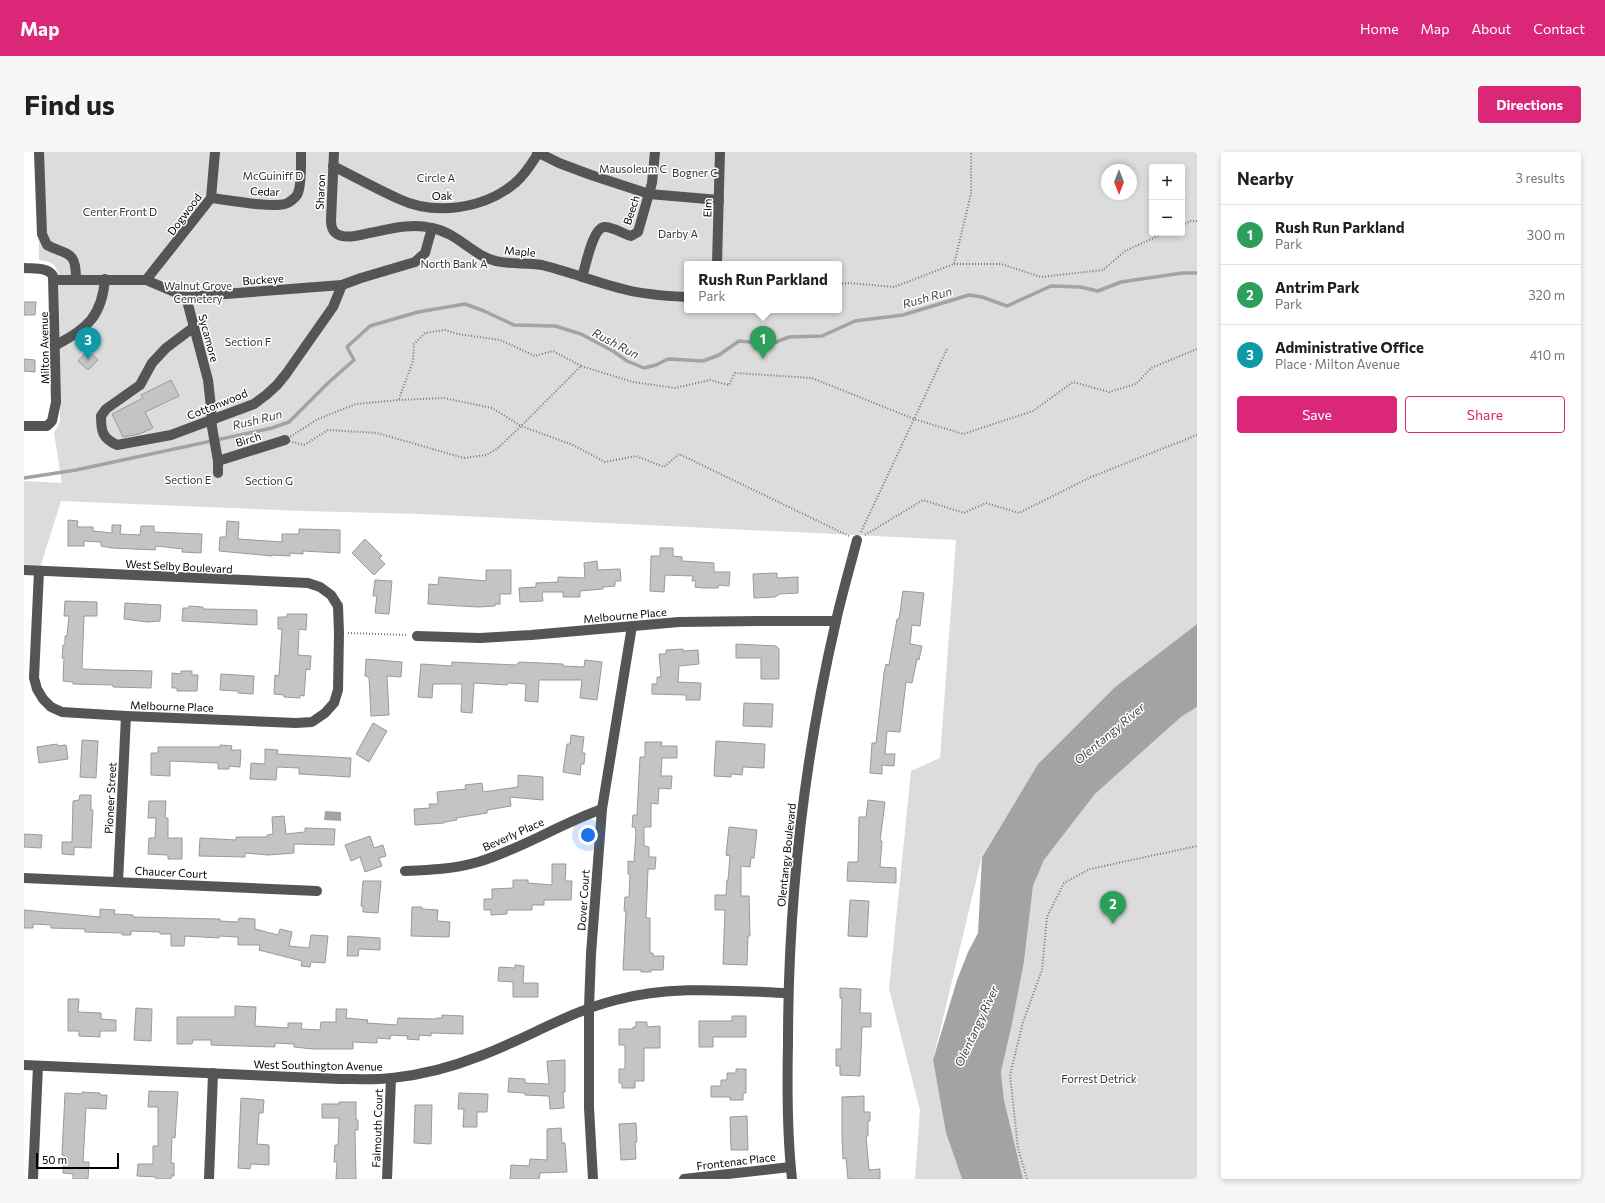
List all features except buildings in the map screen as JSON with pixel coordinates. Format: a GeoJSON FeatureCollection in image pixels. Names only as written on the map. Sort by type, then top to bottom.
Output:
{"type":"FeatureCollection","features":[{"type":"Feature","properties":{"kind":"street"},"geometry":{"type":"LineString","coordinates":[[39,152],[42,234],[47,245],[66,252],[72,257],[76,270],[76,279]]}},
{"type":"Feature","properties":{"kind":"street","name":"Dogwood"},"geometry":{"type":"LineString","coordinates":[[146,280],[211,198],[215,152]]}},
{"type":"Feature","properties":{"kind":"street","name":"Cedar"},"geometry":{"type":"LineString","coordinates":[[211,198],[269,204],[284,204],[288,202],[297,194],[300,187],[301,152]]}},
{"type":"Feature","properties":{"kind":"street","name":"Sharon"},"geometry":{"type":"LineString","coordinates":[[334,152],[330,220],[331,228],[334,232]]}},
{"type":"Feature","properties":{"kind":"street"},"geometry":{"type":"LineString","coordinates":[[539,152],[559,163],[649,194],[719,200]]}},
{"type":"Feature","properties":{"kind":"street","name":"Oak"},"geometry":{"type":"LineString","coordinates":[[333,166],[399,200],[431,208],[456,207],[475,204],[502,192],[525,174],[539,152]]}},
{"type":"Feature","properties":{"kind":"street","name":"Beech"},"geometry":{"type":"LineString","coordinates":[[582,277],[592,241],[598,230],[603,227],[608,227],[627,235],[635,235],[638,232],[652,183],[655,152]]}},
{"type":"Feature","properties":{"kind":"street","name":"Elm"},"geometry":{"type":"LineString","coordinates":[[717,261],[720,152]]}},
{"type":"Feature","properties":{"kind":"street","name":"Maple"},"geometry":{"type":"LineString","coordinates":[[334,232],[342,236],[353,236],[404,227],[418,226],[432,228],[446,231],[485,257],[497,261],[532,263],[627,290],[645,294],[684,297]]}},
{"type":"Feature","properties":{"kind":"street"},"geometry":{"type":"LineString","coordinates":[[342,285],[415,262],[425,253],[432,228]]}},
{"type":"Feature","properties":{"kind":"street"},"geometry":{"type":"LineString","coordinates":[[24,268],[46,270],[51,273],[54,280],[146,280],[186,297]]}},
{"type":"Feature","properties":{"kind":"street"},"geometry":{"type":"LineString","coordinates":[[56,345],[82,330],[89,323],[97,312],[103,295],[105,279]]}},
{"type":"Feature","properties":{"kind":"street","name":"Milton Avenue"},"geometry":{"type":"LineString","coordinates":[[24,426],[47,426],[52,422],[56,402],[54,280]]}},
{"type":"Feature","properties":{"kind":"street","name":"Buckeye"},"geometry":{"type":"LineString","coordinates":[[186,297],[342,285]]}},
{"type":"Feature","properties":{"kind":"street","name":"Cottonwood"},"geometry":{"type":"LineString","coordinates":[[194,327],[166,348],[152,363],[140,385],[106,410],[101,416],[101,427],[104,436],[109,441],[117,445],[171,435],[254,404],[278,385],[332,307],[342,285]]}},
{"type":"Feature","properties":{"kind":"street","name":"Sycamore"},"geometry":{"type":"LineString","coordinates":[[186,297],[208,380],[213,434],[218,461],[218,473]]}},
{"type":"Feature","properties":{"kind":"street","name":"Birch"},"geometry":{"type":"LineString","coordinates":[[218,461],[285,440]]}},
{"type":"Feature","properties":{"kind":"street","name":"Olentangy Boulevard"},"geometry":{"type":"LineString","coordinates":[[792,1179],[790,1167],[787,1079],[788,993],[792,918],[802,819],[812,746],[836,621],[857,540]]}},
{"type":"Feature","properties":{"kind":"street","name":"West Selby Boulevard"},"geometry":{"type":"LineString","coordinates":[[24,570],[308,583],[320,587],[330,595],[338,606],[340,633]]}},
{"type":"Feature","properties":{"kind":"street","name":"Melbourne Place"},"geometry":{"type":"LineString","coordinates":[[39,571],[34,678],[37,689],[51,708],[62,712],[296,723],[312,722],[325,713],[334,703],[338,690],[340,633]]}},
{"type":"Feature","properties":{"kind":"street","name":"Melbourne Place"},"geometry":{"type":"LineString","coordinates":[[417,636],[480,638],[523,636],[679,622],[836,621]]}},
{"type":"Feature","properties":{"kind":"street","name":"Dover Court"},"geometry":{"type":"LineString","coordinates":[[592,1179],[589,1108],[589,1008],[592,946],[602,808],[632,626]]}},
{"type":"Feature","properties":{"kind":"street","name":"Pioneer Street"},"geometry":{"type":"LineString","coordinates":[[118,882],[126,716]]}},
{"type":"Feature","properties":{"kind":"street","name":"Beverly Place"},"geometry":{"type":"LineString","coordinates":[[405,870],[455,868],[478,862],[505,853],[577,818],[602,808]]}},
{"type":"Feature","properties":{"kind":"street","name":"Chaucer Court"},"geometry":{"type":"LineString","coordinates":[[24,878],[316,891]]}},
{"type":"Feature","properties":{"kind":"street","name":"West Southington Avenue"},"geometry":{"type":"LineString","coordinates":[[24,1065],[340,1079],[391,1078],[429,1072],[479,1057],[589,1008],[618,999],[659,992],[692,989],[724,989],[788,993]]}},
{"type":"Feature","properties":{"kind":"street"},"geometry":{"type":"LineString","coordinates":[[33,1179],[38,1066]]}},
{"type":"Feature","properties":{"kind":"street"},"geometry":{"type":"LineString","coordinates":[[209,1179],[213,1074]]}},
{"type":"Feature","properties":{"kind":"street","name":"Falmouth Court"},"geometry":{"type":"LineString","coordinates":[[386,1179],[391,1078]]}},
{"type":"Feature","properties":{"kind":"street","name":"Frontenac Place"},"geometry":{"type":"LineString","coordinates":[[684,1179],[790,1167]]}},
{"type":"Feature","properties":{"kind":"path"},"geometry":{"type":"LineString","coordinates":[[954,264],[971,194],[971,152]]}},
{"type":"Feature","properties":{"kind":"path"},"geometry":{"type":"LineString","coordinates":[[1185,224],[1191,221],[1197,221]]}},
{"type":"Feature","properties":{"kind":"path"},"geometry":{"type":"LineString","coordinates":[[842,284],[894,287],[954,264],[1001,264],[1041,276],[1103,270],[1125,251],[1158,236]]}},
{"type":"Feature","properties":{"kind":"path"},"geometry":{"type":"LineString","coordinates":[[398,400],[413,360],[414,344],[425,333],[445,330],[458,334],[500,340],[535,356],[553,351],[581,366],[633,382],[675,388],[710,380],[729,385],[734,373],[812,378],[914,419],[963,434],[1033,412],[1073,382],[1109,392],[1136,384],[1151,368],[1197,349]]}},
{"type":"Feature","properties":{"kind":"path"},"geometry":{"type":"LineString","coordinates":[[857,540],[947,348]]}},
{"type":"Feature","properties":{"kind":"path"},"geometry":{"type":"LineString","coordinates":[[285,440],[304,444],[328,430],[377,433],[464,458],[486,455],[496,449],[521,426],[581,366]]}},
{"type":"Feature","properties":{"kind":"path"},"geometry":{"type":"LineString","coordinates":[[285,440],[318,419],[356,404],[444,398],[492,408],[521,426],[573,444],[605,462],[636,456],[664,467],[679,454],[857,540]]}},
{"type":"Feature","properties":{"kind":"path"},"geometry":{"type":"LineString","coordinates":[[857,540],[923,500],[964,512],[986,503],[1019,512],[1091,477],[1197,434]]}},
{"type":"Feature","properties":{"kind":"path"},"geometry":{"type":"LineString","coordinates":[[340,633],[417,636]]}},
{"type":"Feature","properties":{"kind":"path"},"geometry":{"type":"LineString","coordinates":[[1027,1179],[1018,1148],[1010,1075],[1023,1022],[1042,970],[1047,916],[1064,883],[1090,869],[1197,846]]}},
{"type":"Feature","properties":{"kind":"green space"},"geometry":{"type":"Polygon","coordinates":[[[38,152],[1197,152],[1197,624],[1115,687],[1038,764],[982,856],[933,1060],[946,1133],[962,1179],[915,1179],[920,1110],[889,989],[911,771],[940,758],[956,540],[420,514],[303,511],[61,501],[39,571],[24,570],[24,481],[62,483],[54,433],[60,422],[59,275],[56,267],[52,263],[39,260],[38,152]]]}},
{"type":"Feature","properties":{"kind":"green space","name":"Forrest Detrick"},"geometry":{"type":"Polygon","coordinates":[[[1197,707],[1197,1179],[1023,1179],[1004,1100],[1001,1072],[1024,962],[1033,886],[1044,860],[1095,794],[1181,717],[1197,707]]]}},
{"type":"Feature","properties":{"kind":"water","name":"Olentangy River"},"geometry":{"type":"Polygon","coordinates":[[[1197,624],[1197,707],[1181,717],[1095,794],[1044,860],[1033,886],[1024,962],[1001,1072],[1004,1100],[1023,1179],[962,1179],[946,1133],[933,1060],[957,980],[968,952],[978,933],[982,857],[1038,764],[1115,687],[1197,624]]]}},
{"type":"Feature","properties":{"kind":"water"},"geometry":{"type":"Polygon","coordinates":[[[325,811],[341,812],[341,821],[324,820],[325,811]]]}},
{"type":"Feature","properties":{"kind":"waterway","name":"Rush Run"},"geometry":{"type":"LineString","coordinates":[[24,478],[76,470],[272,428],[289,422],[328,383],[354,360],[347,347],[370,326],[418,312],[465,304],[514,325],[555,326],[581,334],[613,351],[627,361],[644,368],[656,365],[668,359],[703,361],[719,355],[739,341],[771,344],[789,337],[822,336],[855,321],[903,315],[969,295],[982,297],[1007,306],[1051,286],[1080,287],[1098,291],[1121,282],[1182,273],[1197,273]]}},
{"type":"Feature","properties":{"kind":"place","name":"Rush Run Parkland"},"geometry":{"type":"Point","coordinates":[763,359]}},
{"type":"Feature","properties":{"kind":"place","name":"Administrative Office"},"geometry":{"type":"Point","coordinates":[88,360]}},
{"type":"Feature","properties":{"kind":"place","name":"Antrim Park"},"geometry":{"type":"Point","coordinates":[1113,924]}},
{"type":"Feature","properties":{"kind":"park label","name":"Mausoleum C"},"geometry":{"type":"Point","coordinates":[633,168]}},
{"type":"Feature","properties":{"kind":"park label","name":"Bogner C"},"geometry":{"type":"Point","coordinates":[695,172]}},
{"type":"Feature","properties":{"kind":"park label","name":"McGuiniff D"},"geometry":{"type":"Point","coordinates":[273,175]}},
{"type":"Feature","properties":{"kind":"park label","name":"Circle A"},"geometry":{"type":"Point","coordinates":[436,177]}},
{"type":"Feature","properties":{"kind":"park label","name":"Center Front D"},"geometry":{"type":"Point","coordinates":[120,211]}},
{"type":"Feature","properties":{"kind":"park label","name":"Darby A"},"geometry":{"type":"Point","coordinates":[678,233]}},
{"type":"Feature","properties":{"kind":"park label","name":"North Bank A"},"geometry":{"type":"Point","coordinates":[454,263]}},
{"type":"Feature","properties":{"kind":"park label","name":"Walnut Grove Cemetery"},"geometry":{"type":"Point","coordinates":[198,291]}},
{"type":"Feature","properties":{"kind":"park label","name":"Section F"},"geometry":{"type":"Point","coordinates":[248,341]}},
{"type":"Feature","properties":{"kind":"park label","name":"Section E"},"geometry":{"type":"Point","coordinates":[188,479]}},
{"type":"Feature","properties":{"kind":"park label","name":"Section G"},"geometry":{"type":"Point","coordinates":[269,480]}}]}
